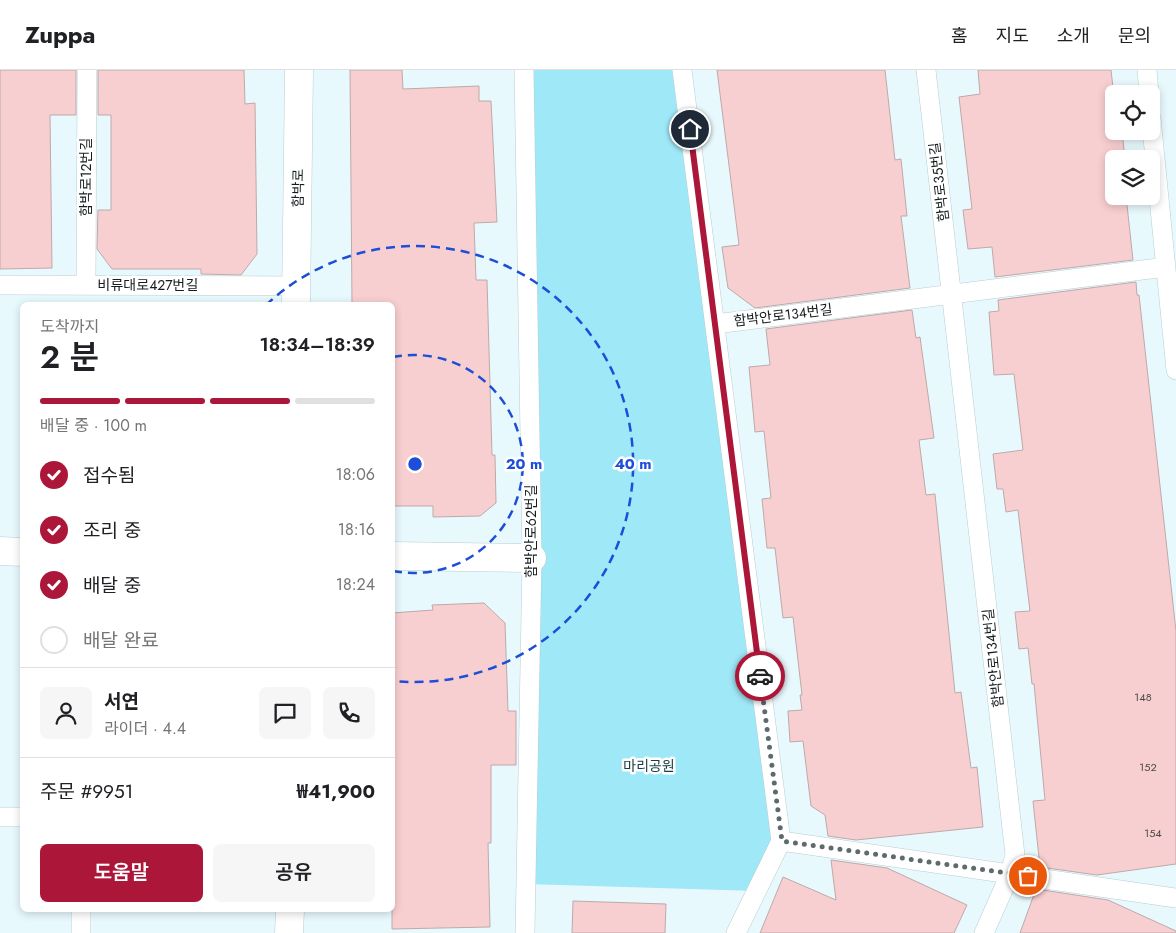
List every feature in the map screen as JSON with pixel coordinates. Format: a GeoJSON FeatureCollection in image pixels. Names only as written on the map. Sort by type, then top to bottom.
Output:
{"type":"FeatureCollection","features":[{"type":"Feature","properties":{"kind":"street","name":"함박로"},"geometry":{"type":"LineString","coordinates":[[296,295],[299,70]]}},
{"type":"Feature","properties":{"kind":"street"},"geometry":{"type":"LineString","coordinates":[[0,551],[20,552]]}},
{"type":"Feature","properties":{"kind":"street"},"geometry":{"type":"LineString","coordinates":[[395,556],[532,558]]}},
{"type":"Feature","properties":{"kind":"street"},"geometry":{"type":"LineString","coordinates":[[289,933],[290,912]]}},
{"type":"Feature","properties":{"kind":"lane","name":"함박로12번길"},"geometry":{"type":"LineString","coordinates":[[86,285],[87,70]]}},
{"type":"Feature","properties":{"kind":"lane","name":"함박안로62번길"},"geometry":{"type":"LineString","coordinates":[[524,70],[532,558],[525,933]]}},
{"type":"Feature","properties":{"kind":"lane"},"geometry":{"type":"LineString","coordinates":[[682,70],[715,324]]}},
{"type":"Feature","properties":{"kind":"lane","name":"함박로35번길"},"geometry":{"type":"LineString","coordinates":[[926,70],[952,294]]}},
{"type":"Feature","properties":{"kind":"lane"},"geometry":{"type":"LineString","coordinates":[[1147,70],[1148,85]]}},
{"type":"Feature","properties":{"kind":"lane"},"geometry":{"type":"LineString","coordinates":[[1153,140],[1176,370]]}},
{"type":"Feature","properties":{"kind":"lane","name":"함박안로134번길"},"geometry":{"type":"LineString","coordinates":[[782,841],[715,324],[1166,267]]}},
{"type":"Feature","properties":{"kind":"lane","name":"비류대로427번길"},"geometry":{"type":"LineString","coordinates":[[0,285],[86,285],[296,295]]}},
{"type":"Feature","properties":{"kind":"lane","name":"함박안로134번길"},"geometry":{"type":"LineString","coordinates":[[952,294],[1015,855],[1010,874],[984,933]]}},
{"type":"Feature","properties":{"kind":"lane"},"geometry":{"type":"LineString","coordinates":[[0,817],[20,817]]}},
{"type":"Feature","properties":{"kind":"lane"},"geometry":{"type":"LineString","coordinates":[[736,933],[782,841],[1176,898]]}},
{"type":"Feature","properties":{"kind":"lane"},"geometry":{"type":"LineString","coordinates":[[81,912],[81,933]]}},
{"type":"Feature","properties":{"kind":"green space","name":"마리공원"},"geometry":{"type":"Polygon","coordinates":[[[524,70],[682,70],[781,841],[757,891],[526,884],[524,70]]]}},
{"type":"Feature","properties":{"kind":"building"},"geometry":{"type":"Polygon","coordinates":[[[0,70],[76,70],[76,115],[50,115],[52,268],[0,269],[0,70]]]}},
{"type":"Feature","properties":{"kind":"building"},"geometry":{"type":"Polygon","coordinates":[[[98,70],[244,70],[245,104],[255,103],[257,254],[241,275],[201,274],[201,269],[112,269],[97,249],[98,210],[111,210],[111,115],[98,115],[98,70]]]}},
{"type":"Feature","properties":{"kind":"building"},"geometry":{"type":"Polygon","coordinates":[[[350,70],[402,70],[403,89],[479,86],[479,101],[491,101],[497,222],[474,223],[476,280],[487,280],[492,455],[495,455],[496,503],[480,516],[433,517],[433,506],[395,506],[395,302],[352,302],[350,70]]]}},
{"type":"Feature","properties":{"kind":"building"},"geometry":{"type":"Polygon","coordinates":[[[717,70],[885,70],[895,160],[901,159],[907,216],[901,216],[910,288],[755,308],[728,288],[722,247],[739,245],[717,70]]]}},
{"type":"Feature","properties":{"kind":"building"},"geometry":{"type":"Polygon","coordinates":[[[978,70],[1111,70],[1113,85],[1105,85],[1105,140],[1123,140],[1124,150],[1105,150],[1105,205],[1127,205],[1133,260],[995,277],[992,247],[968,249],[963,210],[972,209],[959,97],[980,94],[978,70]]]}},
{"type":"Feature","properties":{"kind":"building"},"geometry":{"type":"Polygon","coordinates":[[[1136,282],[1137,295],[1139,295],[1176,631],[1176,864],[1097,875],[1040,867],[1033,801],[1045,800],[1034,684],[1032,684],[1028,648],[1019,649],[1015,612],[1030,611],[1018,510],[1006,512],[1003,489],[997,489],[993,454],[1023,450],[1014,374],[994,375],[989,312],[999,311],[998,300],[1136,282]]]}},
{"type":"Feature","properties":{"kind":"building"},"geometry":{"type":"Polygon","coordinates":[[[912,310],[916,338],[920,337],[934,438],[919,440],[926,495],[935,494],[955,693],[961,692],[971,768],[977,767],[983,827],[856,840],[828,836],[825,815],[811,806],[803,741],[790,742],[788,711],[802,710],[800,695],[802,695],[793,617],[783,618],[775,548],[767,548],[762,499],[771,498],[764,431],[755,432],[749,367],[770,365],[766,329],[912,310]]]}},
{"type":"Feature","properties":{"kind":"building"},"geometry":{"type":"Polygon","coordinates":[[[484,603],[505,623],[508,711],[516,711],[516,765],[491,765],[491,843],[488,843],[490,927],[392,929],[392,912],[395,912],[395,613],[433,610],[432,605],[484,603]]]}},
{"type":"Feature","properties":{"kind":"building"},"geometry":{"type":"Polygon","coordinates":[[[831,860],[887,868],[967,905],[954,933],[760,933],[783,877],[836,900],[831,860]]]}},
{"type":"Feature","properties":{"kind":"building"},"geometry":{"type":"Polygon","coordinates":[[[1036,889],[1108,900],[1176,931],[1176,933],[1020,933],[1036,889]]]}},
{"type":"Feature","properties":{"kind":"building"},"geometry":{"type":"Polygon","coordinates":[[[573,901],[666,904],[665,933],[572,933],[573,901]]]}},
{"type":"Feature","properties":{"kind":"way so far"},"geometry":{"type":"LineString","coordinates":[[760,676],[782,841],[1028,876]]}},
{"type":"Feature","properties":{"kind":"route"},"geometry":{"type":"LineString","coordinates":[[690,129],[760,676]]}}]}
